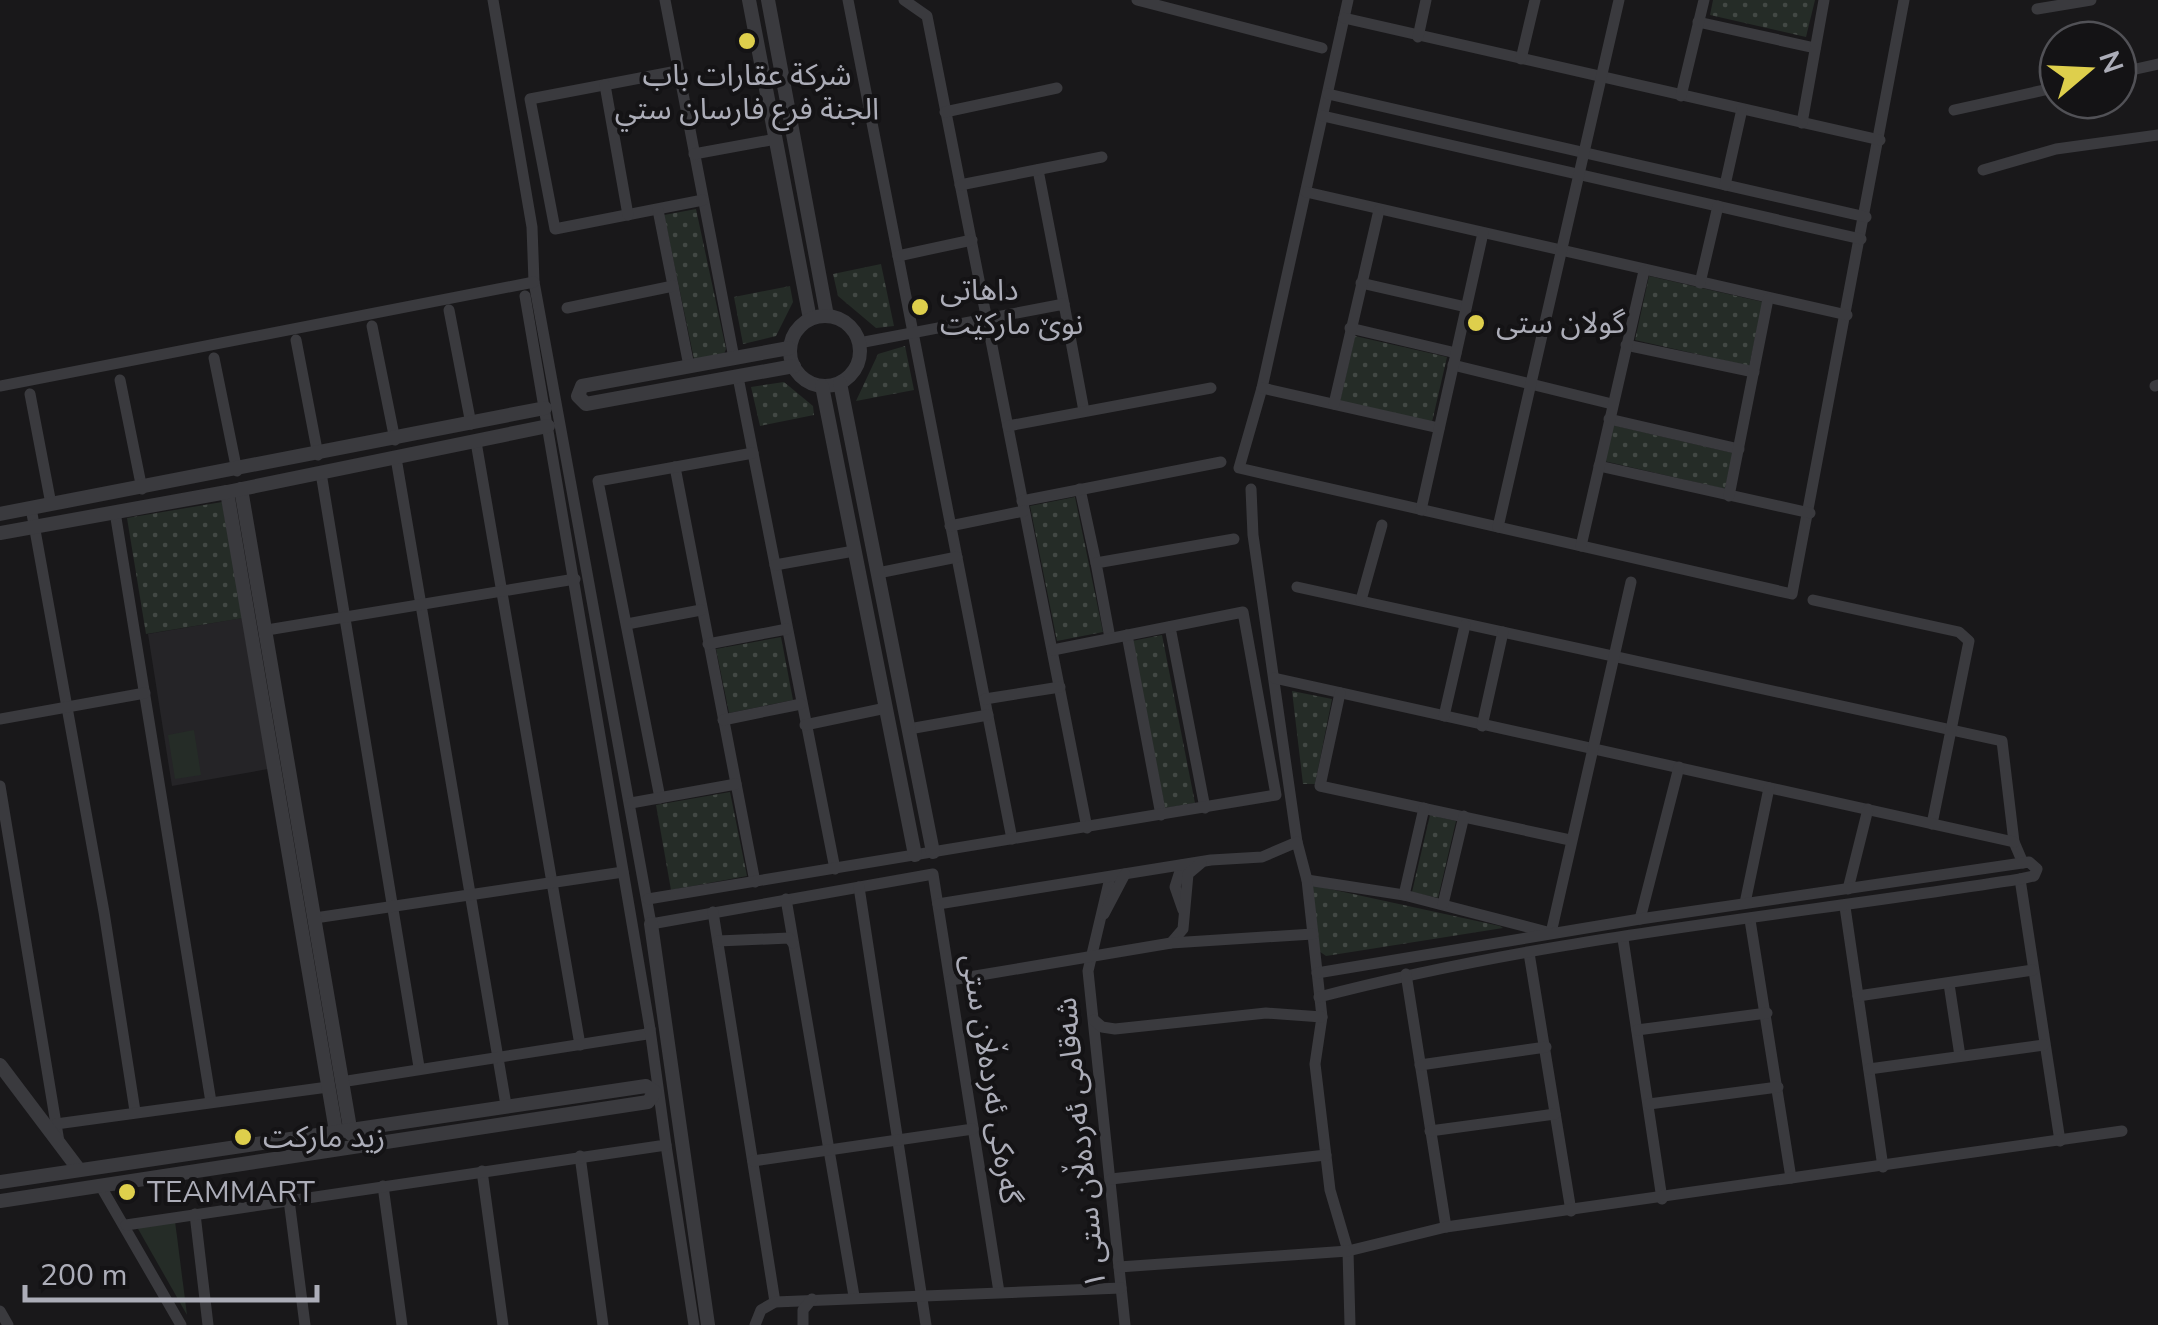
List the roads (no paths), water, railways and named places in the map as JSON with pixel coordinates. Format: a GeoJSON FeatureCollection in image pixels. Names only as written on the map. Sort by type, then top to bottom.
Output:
{"type":"FeatureCollection","features":[{"type":"Feature","properties":{"kind":"street"},"geometry":{"type":"LineString","coordinates":[[492,0],[532,227],[534,282],[648,900],[708,1325]]}},
{"type":"Feature","properties":{"kind":"street"},"geometry":{"type":"LineString","coordinates":[[665,0],[734,358]]}},
{"type":"Feature","properties":{"kind":"street"},"geometry":{"type":"LineString","coordinates":[[749,0],[810,319]]}},
{"type":"Feature","properties":{"kind":"street"},"geometry":{"type":"LineString","coordinates":[[768,0],[827,316]]}},
{"type":"Feature","properties":{"kind":"street"},"geometry":{"type":"LineString","coordinates":[[848,0],[1012,839]]}},
{"type":"Feature","properties":{"kind":"street"},"geometry":{"type":"LineString","coordinates":[[904,0],[926,16],[1088,828]]}},
{"type":"Feature","properties":{"kind":"street"},"geometry":{"type":"LineString","coordinates":[[1137,0],[1322,48]]}},
{"type":"Feature","properties":{"kind":"street"},"geometry":{"type":"LineString","coordinates":[[1348,0],[1262,388],[1239,468],[1792,594],[1848,315],[1904,0]]}},
{"type":"Feature","properties":{"kind":"street"},"geometry":{"type":"LineString","coordinates":[[1418,36],[1426,0]]}},
{"type":"Feature","properties":{"kind":"street"},"geometry":{"type":"LineString","coordinates":[[1522,59],[1536,0]]}},
{"type":"Feature","properties":{"kind":"street"},"geometry":{"type":"LineString","coordinates":[[1498,527],[1619,0]]}},
{"type":"Feature","properties":{"kind":"street"},"geometry":{"type":"LineString","coordinates":[[1681,96],[1704,0]]}},
{"type":"Feature","properties":{"kind":"street"},"geometry":{"type":"LineString","coordinates":[[1802,123],[1824,0]]}},
{"type":"Feature","properties":{"kind":"street"},"geometry":{"type":"LineString","coordinates":[[2036,9],[2091,0]]}},
{"type":"Feature","properties":{"kind":"street"},"geometry":{"type":"LineString","coordinates":[[1344,18],[1880,140]]}},
{"type":"Feature","properties":{"kind":"street"},"geometry":{"type":"LineString","coordinates":[[1698,22],[1815,48]]}},
{"type":"Feature","properties":{"kind":"street"},"geometry":{"type":"LineString","coordinates":[[678,71],[530,98],[555,228],[702,200]]}},
{"type":"Feature","properties":{"kind":"street"},"geometry":{"type":"LineString","coordinates":[[605,85],[628,215]]}},
{"type":"Feature","properties":{"kind":"street"},"geometry":{"type":"LineString","coordinates":[[945,112],[1057,88]]}},
{"type":"Feature","properties":{"kind":"street"},"geometry":{"type":"LineString","coordinates":[[1954,110],[2038,91]]}},
{"type":"Feature","properties":{"kind":"street"},"geometry":{"type":"LineString","coordinates":[[1328,94],[1866,217]]}},
{"type":"Feature","properties":{"kind":"street"},"geometry":{"type":"LineString","coordinates":[[1725,185],[1742,109]]}},
{"type":"Feature","properties":{"kind":"street"},"geometry":{"type":"LineString","coordinates":[[1323,116],[1862,238]]}},
{"type":"Feature","properties":{"kind":"street"},"geometry":{"type":"LineString","coordinates":[[1983,170],[2056,149],[2158,134]]}},
{"type":"Feature","properties":{"kind":"street"},"geometry":{"type":"LineString","coordinates":[[694,154],[776,139]]}},
{"type":"Feature","properties":{"kind":"street"},"geometry":{"type":"LineString","coordinates":[[960,184],[1102,157]]}},
{"type":"Feature","properties":{"kind":"street"},"geometry":{"type":"LineString","coordinates":[[1038,170],[1084,412]]}},
{"type":"Feature","properties":{"kind":"street"},"geometry":{"type":"LineString","coordinates":[[1306,192],[1848,315]]}},
{"type":"Feature","properties":{"kind":"street"},"geometry":{"type":"LineString","coordinates":[[1700,283],[1718,206]]}},
{"type":"Feature","properties":{"kind":"street"},"geometry":{"type":"LineString","coordinates":[[658,210],[689,366]]}},
{"type":"Feature","properties":{"kind":"street"},"geometry":{"type":"LineString","coordinates":[[1334,404],[1379,210]]}},
{"type":"Feature","properties":{"kind":"street"},"geometry":{"type":"LineString","coordinates":[[1421,510],[1483,234]]}},
{"type":"Feature","properties":{"kind":"street"},"geometry":{"type":"LineString","coordinates":[[898,256],[972,240]]}},
{"type":"Feature","properties":{"kind":"street"},"geometry":{"type":"LineString","coordinates":[[1580,546],[1644,271]]}},
{"type":"Feature","properties":{"kind":"street"},"geometry":{"type":"LineString","coordinates":[[0,386],[534,282]]}},
{"type":"Feature","properties":{"kind":"street"},"geometry":{"type":"LineString","coordinates":[[1361,283],[1466,307]]}},
{"type":"Feature","properties":{"kind":"street"},"geometry":{"type":"LineString","coordinates":[[567,308],[673,286]]}},
{"type":"Feature","properties":{"kind":"street"},"geometry":{"type":"LineString","coordinates":[[525,296],[650,1029],[694,1325]]}},
{"type":"Feature","properties":{"kind":"street"},"geometry":{"type":"LineString","coordinates":[[1730,496],[1768,299]]}},
{"type":"Feature","properties":{"kind":"street"},"geometry":{"type":"LineString","coordinates":[[859,344],[1064,304]]}},
{"type":"Feature","properties":{"kind":"street"},"geometry":{"type":"LineString","coordinates":[[449,310],[471,424]]}},
{"type":"Feature","properties":{"kind":"street"},"geometry":{"type":"LineString","coordinates":[[827,316],[844,322],[859,344],[854,369],[840,383],[822,386],[801,376],[789,348],[798,328],[810,319],[827,316]]}},
{"type":"Feature","properties":{"kind":"street"},"geometry":{"type":"LineString","coordinates":[[372,326],[395,440]]}},
{"type":"Feature","properties":{"kind":"street"},"geometry":{"type":"LineString","coordinates":[[1350,328],[1530,385],[1612,404]]}},
{"type":"Feature","properties":{"kind":"street"},"geometry":{"type":"LineString","coordinates":[[296,340],[318,455]]}},
{"type":"Feature","properties":{"kind":"street"},"geometry":{"type":"LineString","coordinates":[[1626,344],[1754,372]]}},
{"type":"Feature","properties":{"kind":"street"},"geometry":{"type":"LineString","coordinates":[[789,348],[582,386],[578,396],[586,404],[794,366]]}},
{"type":"Feature","properties":{"kind":"street"},"geometry":{"type":"LineString","coordinates":[[214,358],[237,471]]}},
{"type":"Feature","properties":{"kind":"street"},"geometry":{"type":"LineString","coordinates":[[738,377],[835,870]]}},
{"type":"Feature","properties":{"kind":"street"},"geometry":{"type":"LineString","coordinates":[[120,380],[142,489]]}},
{"type":"Feature","properties":{"kind":"street"},"geometry":{"type":"LineString","coordinates":[[840,383],[933,852]]}},
{"type":"Feature","properties":{"kind":"street"},"geometry":{"type":"LineString","coordinates":[[822,386],[916,855]]}},
{"type":"Feature","properties":{"kind":"street"},"geometry":{"type":"LineString","coordinates":[[1008,426],[1211,388]]}},
{"type":"Feature","properties":{"kind":"street"},"geometry":{"type":"LineString","coordinates":[[1262,388],[1438,428]]}},
{"type":"Feature","properties":{"kind":"street"},"geometry":{"type":"LineString","coordinates":[[30,394],[51,504]]}},
{"type":"Feature","properties":{"kind":"street"},"geometry":{"type":"LineString","coordinates":[[0,514],[357,448],[545,408]]}},
{"type":"Feature","properties":{"kind":"street"},"geometry":{"type":"LineString","coordinates":[[1609,418],[1739,449]]}},
{"type":"Feature","properties":{"kind":"street"},"geometry":{"type":"LineString","coordinates":[[0,532],[234,491],[548,426]]}},
{"type":"Feature","properties":{"kind":"street"},"geometry":{"type":"LineString","coordinates":[[476,442],[580,1045]]}},
{"type":"Feature","properties":{"kind":"street"},"geometry":{"type":"LineString","coordinates":[[357,448],[361,465]]}},
{"type":"Feature","properties":{"kind":"street"},"geometry":{"type":"LineString","coordinates":[[660,798],[598,481],[752,453]]}},
{"type":"Feature","properties":{"kind":"street"},"geometry":{"type":"LineString","coordinates":[[396,458],[506,1106]]}},
{"type":"Feature","properties":{"kind":"street"},"geometry":{"type":"LineString","coordinates":[[950,526],[1080,489],[1221,462]]}},
{"type":"Feature","properties":{"kind":"street"},"geometry":{"type":"LineString","coordinates":[[1599,466],[1810,513]]}},
{"type":"Feature","properties":{"kind":"street"},"geometry":{"type":"LineString","coordinates":[[675,467],[755,882]]}},
{"type":"Feature","properties":{"kind":"street"},"geometry":{"type":"LineString","coordinates":[[321,473],[420,1067]]}},
{"type":"Feature","properties":{"kind":"street"},"geometry":{"type":"LineString","coordinates":[[1080,489],[1110,638]]}},
{"type":"Feature","properties":{"kind":"street"},"geometry":{"type":"LineString","coordinates":[[1252,489],[1253,535],[1297,842],[1308,880],[1322,1017],[1314,1064],[1326,1155],[1348,1251],[1350,1325]]}},
{"type":"Feature","properties":{"kind":"street"},"geometry":{"type":"LineString","coordinates":[[234,491],[268,630],[282,759],[314,918],[335,1084]]}},
{"type":"Feature","properties":{"kind":"street"},"geometry":{"type":"LineString","coordinates":[[234,491],[344,1138]]}},
{"type":"Feature","properties":{"kind":"street"},"geometry":{"type":"LineString","coordinates":[[30,508],[136,1112]]}},
{"type":"Feature","properties":{"kind":"street"},"geometry":{"type":"LineString","coordinates":[[115,512],[211,1102]]}},
{"type":"Feature","properties":{"kind":"street"},"geometry":{"type":"LineString","coordinates":[[1361,600],[1382,525]]}},
{"type":"Feature","properties":{"kind":"street"},"geometry":{"type":"LineString","coordinates":[[1096,563],[1234,539]]}},
{"type":"Feature","properties":{"kind":"street"},"geometry":{"type":"LineString","coordinates":[[775,565],[854,552]]}},
{"type":"Feature","properties":{"kind":"street"},"geometry":{"type":"LineString","coordinates":[[878,573],[957,557]]}},
{"type":"Feature","properties":{"kind":"street"},"geometry":{"type":"LineString","coordinates":[[268,630],[575,578]]}},
{"type":"Feature","properties":{"kind":"street"},"geometry":{"type":"LineString","coordinates":[[1551,933],[1632,582]]}},
{"type":"Feature","properties":{"kind":"street"},"geometry":{"type":"LineString","coordinates":[[1297,586],[2002,741],[2014,842],[2024,863]]}},
{"type":"Feature","properties":{"kind":"street"},"geometry":{"type":"LineString","coordinates":[[1813,600],[1965,635],[1970,648],[1932,824]]}},
{"type":"Feature","properties":{"kind":"street"},"geometry":{"type":"LineString","coordinates":[[628,624],[702,610]]}},
{"type":"Feature","properties":{"kind":"street"},"geometry":{"type":"LineString","coordinates":[[648,900],[1276,796],[1243,612],[1052,650]]}},
{"type":"Feature","properties":{"kind":"street"},"geometry":{"type":"LineString","coordinates":[[1444,716],[1465,625]]}},
{"type":"Feature","properties":{"kind":"street"},"geometry":{"type":"LineString","coordinates":[[1170,627],[1205,808]]}},
{"type":"Feature","properties":{"kind":"street"},"geometry":{"type":"LineString","coordinates":[[708,644],[786,629]]}},
{"type":"Feature","properties":{"kind":"street"},"geometry":{"type":"LineString","coordinates":[[1482,726],[1502,632]]}},
{"type":"Feature","properties":{"kind":"street"},"geometry":{"type":"LineString","coordinates":[[1127,636],[1161,815]]}},
{"type":"Feature","properties":{"kind":"street"},"geometry":{"type":"LineString","coordinates":[[1274,678],[2014,842]]}},
{"type":"Feature","properties":{"kind":"street"},"geometry":{"type":"LineString","coordinates":[[985,699],[1060,687]]}},
{"type":"Feature","properties":{"kind":"street"},"geometry":{"type":"LineString","coordinates":[[0,719],[145,693]]}},
{"type":"Feature","properties":{"kind":"street"},"geometry":{"type":"LineString","coordinates":[[1340,693],[1320,786],[1570,840]]}},
{"type":"Feature","properties":{"kind":"street"},"geometry":{"type":"LineString","coordinates":[[723,720],[801,704]]}},
{"type":"Feature","properties":{"kind":"street"},"geometry":{"type":"LineString","coordinates":[[805,725],[886,708]]}},
{"type":"Feature","properties":{"kind":"street"},"geometry":{"type":"LineString","coordinates":[[909,730],[988,715]]}},
{"type":"Feature","properties":{"kind":"street"},"geometry":{"type":"LineString","coordinates":[[1640,919],[1679,767]]}},
{"type":"Feature","properties":{"kind":"street"},"geometry":{"type":"LineString","coordinates":[[632,804],[736,784]]}},
{"type":"Feature","properties":{"kind":"street"},"geometry":{"type":"LineString","coordinates":[[0,786],[59,1143]]}},
{"type":"Feature","properties":{"kind":"street"},"geometry":{"type":"LineString","coordinates":[[1745,903],[1769,788]]}},
{"type":"Feature","properties":{"kind":"street"},"geometry":{"type":"LineString","coordinates":[[1404,895],[1424,808]]}},
{"type":"Feature","properties":{"kind":"street"},"geometry":{"type":"LineString","coordinates":[[1848,889],[1868,809]]}},
{"type":"Feature","properties":{"kind":"street"},"geometry":{"type":"LineString","coordinates":[[1443,904],[1464,816]]}},
{"type":"Feature","properties":{"kind":"street"},"geometry":{"type":"LineString","coordinates":[[938,904],[1205,861],[1262,857],[1297,842]]}},
{"type":"Feature","properties":{"kind":"street"},"geometry":{"type":"LineString","coordinates":[[1172,943],[1183,929],[1188,874],[1205,861]]}},
{"type":"Feature","properties":{"kind":"street"},"geometry":{"type":"LineString","coordinates":[[1317,973],[1640,919],[2024,863],[2034,864],[2037,871],[2020,880],[1406,974],[1319,997]]}},
{"type":"Feature","properties":{"kind":"street"},"geometry":{"type":"LineString","coordinates":[[1182,865],[1176,872],[1175,887],[1183,910]]}},
{"type":"Feature","properties":{"kind":"street"},"geometry":{"type":"LineString","coordinates":[[314,918],[623,872]]}},
{"type":"Feature","properties":{"kind":"street","name":"گەرەکی ئەردەڵان ستی"},"geometry":{"type":"LineString","coordinates":[[859,887],[934,874],[1000,1292]]}},
{"type":"Feature","properties":{"kind":"street"},"geometry":{"type":"LineString","coordinates":[[1102,917],[1116,898],[1125,874]]}},
{"type":"Feature","properties":{"kind":"street"},"geometry":{"type":"LineString","coordinates":[[1102,917],[1110,878]]}},
{"type":"Feature","properties":{"kind":"street"},"geometry":{"type":"LineString","coordinates":[[1308,880],[1404,895],[1551,933]]}},
{"type":"Feature","properties":{"kind":"street"},"geometry":{"type":"LineString","coordinates":[[2020,880],[2060,1141]]}},
{"type":"Feature","properties":{"kind":"street"},"geometry":{"type":"LineString","coordinates":[[651,924],[859,887],[926,1325]]}},
{"type":"Feature","properties":{"kind":"street"},"geometry":{"type":"LineString","coordinates":[[786,899],[826,1153],[854,1296]]}},
{"type":"Feature","properties":{"kind":"street"},"geometry":{"type":"LineString","coordinates":[[1845,907],[1883,1167]]}},
{"type":"Feature","properties":{"kind":"street"},"geometry":{"type":"LineString","coordinates":[[1701,910],[1703,927]]}},
{"type":"Feature","properties":{"kind":"street"},"geometry":{"type":"LineString","coordinates":[[714,912],[775,1302]]}},
{"type":"Feature","properties":{"kind":"street","name":"شەقامی ئەردەڵان ستی ١"},"geometry":{"type":"LineString","coordinates":[[1102,917],[1091,956],[1094,1020],[1125,1325]]}},
{"type":"Feature","properties":{"kind":"street"},"geometry":{"type":"LineString","coordinates":[[1750,920],[1790,1178]]}},
{"type":"Feature","properties":{"kind":"street"},"geometry":{"type":"LineString","coordinates":[[950,980],[1172,943],[1312,934]]}},
{"type":"Feature","properties":{"kind":"street"},"geometry":{"type":"LineString","coordinates":[[718,941],[772,935],[789,938],[793,943]]}},
{"type":"Feature","properties":{"kind":"street"},"geometry":{"type":"LineString","coordinates":[[1623,939],[1662,1199]]}},
{"type":"Feature","properties":{"kind":"street"},"geometry":{"type":"LineString","coordinates":[[1529,954],[1571,1211]]}},
{"type":"Feature","properties":{"kind":"street"},"geometry":{"type":"LineString","coordinates":[[1858,996],[2033,970]]}},
{"type":"Feature","properties":{"kind":"street"},"geometry":{"type":"LineString","coordinates":[[1406,974],[1446,1228]]}},
{"type":"Feature","properties":{"kind":"street"},"geometry":{"type":"LineString","coordinates":[[1949,984],[1960,1056]]}},
{"type":"Feature","properties":{"kind":"street"},"geometry":{"type":"LineString","coordinates":[[1094,1020],[1106,1029],[1266,1013],[1322,1017]]}},
{"type":"Feature","properties":{"kind":"street"},"geometry":{"type":"LineString","coordinates":[[1637,1030],[1767,1013]]}},
{"type":"Feature","properties":{"kind":"street"},"geometry":{"type":"LineString","coordinates":[[56,1124],[580,1045],[648,1034],[650,1029]]}},
{"type":"Feature","properties":{"kind":"street"},"geometry":{"type":"LineString","coordinates":[[1869,1069],[2044,1045]]}},
{"type":"Feature","properties":{"kind":"street"},"geometry":{"type":"LineString","coordinates":[[1420,1066],[1546,1047]]}},
{"type":"Feature","properties":{"kind":"street"},"geometry":{"type":"LineString","coordinates":[[0,1066],[77,1167]]}},
{"type":"Feature","properties":{"kind":"street"},"geometry":{"type":"LineString","coordinates":[[0,1182],[77,1167],[344,1138],[648,1102],[654,1092],[646,1086],[506,1106],[344,1138],[100,1185],[0,1200]]}},
{"type":"Feature","properties":{"kind":"street"},"geometry":{"type":"LineString","coordinates":[[1649,1104],[1778,1087]]}},
{"type":"Feature","properties":{"kind":"street"},"geometry":{"type":"LineString","coordinates":[[1430,1131],[1555,1114]]}},
{"type":"Feature","properties":{"kind":"street"},"geometry":{"type":"LineString","coordinates":[[753,1161],[972,1130]]}},
{"type":"Feature","properties":{"kind":"street"},"geometry":{"type":"LineString","coordinates":[[1119,1267],[1348,1251],[1446,1228],[2122,1132]]}},
{"type":"Feature","properties":{"kind":"street"},"geometry":{"type":"LineString","coordinates":[[126,1224],[666,1145]]}},
{"type":"Feature","properties":{"kind":"street"},"geometry":{"type":"LineString","coordinates":[[1111,1179],[1326,1155]]}},
{"type":"Feature","properties":{"kind":"street"},"geometry":{"type":"LineString","coordinates":[[580,1156],[602,1325]]}},
{"type":"Feature","properties":{"kind":"street"},"geometry":{"type":"LineString","coordinates":[[482,1171],[503,1325]]}},
{"type":"Feature","properties":{"kind":"street"},"geometry":{"type":"LineString","coordinates":[[100,1185],[181,1325]]}},
{"type":"Feature","properties":{"kind":"street"},"geometry":{"type":"LineString","coordinates":[[383,1186],[402,1325]]}},
{"type":"Feature","properties":{"kind":"street"},"geometry":{"type":"LineString","coordinates":[[289,1200],[305,1325]]}},
{"type":"Feature","properties":{"kind":"street"},"geometry":{"type":"LineString","coordinates":[[194,1214],[208,1325]]}},
{"type":"Feature","properties":{"kind":"street"},"geometry":{"type":"LineString","coordinates":[[755,1325],[760,1310],[775,1302],[1120,1288]]}},
{"type":"Feature","properties":{"kind":"street"},"geometry":{"type":"LineString","coordinates":[[803,1325],[803,1310],[812,1299]]}},
{"type":"Feature","properties":{"kind":"street"},"geometry":{"type":"LineString","coordinates":[[0,1311],[8,1325]]}},
{"type":"Feature","properties":{"kind":"place","name":"شرکة عقارات باب الجنة فرع فارسان ستي"},"geometry":{"type":"Point","coordinates":[747,41]}},
{"type":"Feature","properties":{"kind":"place","name":"داهاتی نوێ مارکێت"},"geometry":{"type":"Point","coordinates":[920,307]}},
{"type":"Feature","properties":{"kind":"place","name":"گولان ستی"},"geometry":{"type":"Point","coordinates":[1476,323]}},
{"type":"Feature","properties":{"kind":"place","name":"زيد ماركت"},"geometry":{"type":"Point","coordinates":[243,1137]}},
{"type":"Feature","properties":{"kind":"place","name":"TEAMMART"},"geometry":{"type":"Point","coordinates":[127,1192]}}]}
